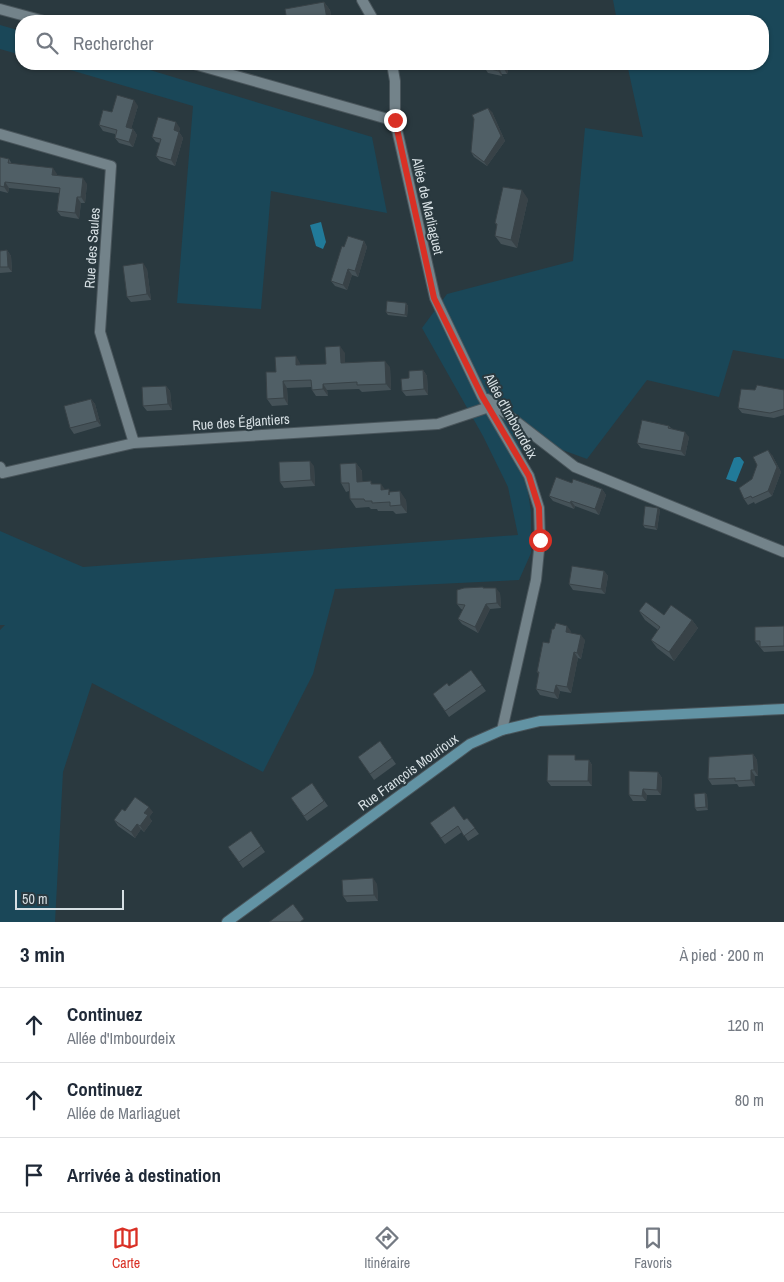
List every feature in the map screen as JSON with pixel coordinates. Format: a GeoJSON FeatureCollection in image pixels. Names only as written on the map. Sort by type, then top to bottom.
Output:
{"type":"FeatureCollection","features":[{"type":"Feature","properties":{"kind":"street"},"geometry":{"type":"LineString","coordinates":[[362,0],[371,15]]}},
{"type":"Feature","properties":{"kind":"street"},"geometry":{"type":"LineString","coordinates":[[0,9],[22,15]]}},
{"type":"Feature","properties":{"kind":"street"},"geometry":{"type":"LineString","coordinates":[[216,70],[395,120]]}},
{"type":"Feature","properties":{"kind":"street","name":"Allée de Marliaguet"},"geometry":{"type":"LineString","coordinates":[[393,70],[395,81],[395,120],[434,298]]}},
{"type":"Feature","properties":{"kind":"street","name":"Rue des Saules"},"geometry":{"type":"LineString","coordinates":[[0,134],[111,166],[100,332],[134,443]]}},
{"type":"Feature","properties":{"kind":"street","name":"Allée d'Imbourdeix"},"geometry":{"type":"LineString","coordinates":[[434,298],[482,396],[529,476],[539,508],[540,540],[536,580],[502,730]]}},
{"type":"Feature","properties":{"kind":"street"},"geometry":{"type":"LineString","coordinates":[[482,396],[575,467],[784,552]]}},
{"type":"Feature","properties":{"kind":"street","name":"Rue des Églantiers"},"geometry":{"type":"LineString","coordinates":[[0,467],[3,473],[134,443],[438,424],[489,407]]}},
{"type":"Feature","properties":{"kind":"street","name":"Rue François Mourioux"},"geometry":{"type":"LineString","coordinates":[[228,922],[470,744],[502,730],[540,722],[784,709]]}},
{"type":"Feature","properties":{"kind":"shaded area"},"geometry":{"type":"Polygon","coordinates":[[[613,0],[784,0],[784,359],[733,350],[719,397],[647,380],[587,459],[519,434],[531,512],[531,553],[519,580],[335,589],[313,674],[263,772],[92,683],[63,772],[55,922],[0,922],[0,630],[5,625],[0,625],[0,531],[83,567],[518,535],[508,487],[483,436],[422,328],[447,294],[573,261],[585,128],[643,137],[628,70],[769,70],[769,15],[616,15],[613,0]]]}},
{"type":"Feature","properties":{"kind":"shaded area"},"geometry":{"type":"Polygon","coordinates":[[[0,25],[15,29],[15,53],[0,49],[0,25]]]}},
{"type":"Feature","properties":{"kind":"shaded area"},"geometry":{"type":"Polygon","coordinates":[[[70,70],[150,70],[372,137],[387,213],[271,191],[261,309],[177,303],[193,106],[70,70]]]}},
{"type":"Feature","properties":{"kind":"shaded area"},"geometry":{"type":"Polygon","coordinates":[[[321,222],[326,242],[323,249],[316,246],[310,225],[321,222]]]}},
{"type":"Feature","properties":{"kind":"shaded area"},"geometry":{"type":"Polygon","coordinates":[[[740,457],[744,462],[736,482],[726,479],[734,458],[740,457]]]}},
{"type":"Feature","properties":{"kind":"building"},"geometry":{"type":"Polygon","coordinates":[[[324,2],[326,15],[286,15],[285,9],[324,2]]]}},
{"type":"Feature","properties":{"kind":"building"},"geometry":{"type":"Polygon","coordinates":[[[117,95],[134,100],[126,127],[133,129],[129,142],[115,138],[117,130],[99,125],[103,110],[112,112],[117,95]]]}},
{"type":"Feature","properties":{"kind":"building"},"geometry":{"type":"Polygon","coordinates":[[[488,108],[501,136],[484,162],[471,152],[474,119],[472,115],[488,108]]]}},
{"type":"Feature","properties":{"kind":"building"},"geometry":{"type":"Polygon","coordinates":[[[158,117],[176,122],[174,130],[179,132],[171,160],[156,156],[161,139],[152,137],[158,117]]]}},
{"type":"Feature","properties":{"kind":"building"},"geometry":{"type":"Polygon","coordinates":[[[0,157],[9,159],[8,163],[53,168],[52,175],[83,178],[81,197],[77,197],[75,213],[57,211],[60,188],[5,182],[4,187],[0,186],[0,157]]]}},
{"type":"Feature","properties":{"kind":"building"},"geometry":{"type":"Polygon","coordinates":[[[503,187],[522,190],[511,240],[495,236],[497,224],[495,223],[503,187]]]}},
{"type":"Feature","properties":{"kind":"building"},"geometry":{"type":"Polygon","coordinates":[[[348,236],[364,241],[355,271],[348,269],[343,285],[331,281],[342,246],[344,247],[348,236]]]}},
{"type":"Feature","properties":{"kind":"building"},"geometry":{"type":"Polygon","coordinates":[[[7,250],[8,267],[0,267],[0,251],[7,250]]]}},
{"type":"Feature","properties":{"kind":"building"},"geometry":{"type":"Polygon","coordinates":[[[143,263],[147,294],[127,297],[123,266],[143,263]]]}},
{"type":"Feature","properties":{"kind":"building"},"geometry":{"type":"Polygon","coordinates":[[[387,301],[406,303],[405,315],[386,312],[387,301]]]}},
{"type":"Feature","properties":{"kind":"building"},"geometry":{"type":"Polygon","coordinates":[[[340,346],[341,363],[385,361],[386,384],[357,385],[357,382],[323,384],[323,389],[312,390],[311,380],[283,381],[284,398],[267,399],[266,372],[276,372],[275,357],[296,356],[296,365],[326,364],[325,347],[340,346]]]}},
{"type":"Feature","properties":{"kind":"building"},"geometry":{"type":"Polygon","coordinates":[[[423,370],[424,389],[402,391],[401,379],[409,378],[409,371],[423,370]]]}},
{"type":"Feature","properties":{"kind":"building"},"geometry":{"type":"Polygon","coordinates":[[[757,385],[784,390],[784,409],[770,413],[738,408],[741,389],[755,390],[757,385]]]}},
{"type":"Feature","properties":{"kind":"building"},"geometry":{"type":"Polygon","coordinates":[[[166,386],[168,404],[143,406],[142,387],[166,386]]]}},
{"type":"Feature","properties":{"kind":"building"},"geometry":{"type":"Polygon","coordinates":[[[91,399],[97,421],[70,428],[64,406],[91,399]]]}},
{"type":"Feature","properties":{"kind":"building"},"geometry":{"type":"Polygon","coordinates":[[[642,420],[685,432],[681,451],[637,443],[642,420]]]}},
{"type":"Feature","properties":{"kind":"building"},"geometry":{"type":"Polygon","coordinates":[[[768,450],[777,467],[768,491],[752,498],[751,496],[744,499],[739,488],[752,479],[757,465],[753,457],[768,450]]]}},
{"type":"Feature","properties":{"kind":"building"},"geometry":{"type":"Polygon","coordinates":[[[310,461],[311,480],[280,482],[279,462],[310,461]]]}},
{"type":"Feature","properties":{"kind":"building"},"geometry":{"type":"Polygon","coordinates":[[[356,463],[357,482],[371,481],[371,484],[381,484],[381,490],[389,489],[389,492],[400,491],[401,505],[390,506],[390,502],[372,503],[372,501],[365,501],[364,499],[350,499],[349,483],[341,483],[340,464],[356,463]]]}},
{"type":"Feature","properties":{"kind":"building"},"geometry":{"type":"Polygon","coordinates":[[[556,477],[572,483],[573,479],[602,489],[595,509],[549,496],[556,477]]]}},
{"type":"Feature","properties":{"kind":"building"},"geometry":{"type":"Polygon","coordinates":[[[645,506],[658,508],[655,527],[643,525],[645,506]]]}},
{"type":"Feature","properties":{"kind":"building"},"geometry":{"type":"Polygon","coordinates":[[[572,566],[604,571],[601,589],[569,584],[572,566]]]}},
{"type":"Feature","properties":{"kind":"building"},"geometry":{"type":"Polygon","coordinates":[[[483,587],[496,588],[497,603],[486,604],[475,627],[458,619],[465,605],[457,604],[457,590],[483,587]]]}},
{"type":"Feature","properties":{"kind":"building"},"geometry":{"type":"Polygon","coordinates":[[[646,602],[664,615],[671,605],[692,620],[669,652],[651,640],[660,627],[639,611],[646,602]]]}},
{"type":"Feature","properties":{"kind":"building"},"geometry":{"type":"Polygon","coordinates":[[[556,623],[567,626],[566,632],[581,635],[577,653],[574,652],[567,687],[556,685],[554,693],[536,689],[539,672],[537,672],[543,642],[549,643],[552,629],[554,629],[556,623]]]}},
{"type":"Feature","properties":{"kind":"building"},"geometry":{"type":"Polygon","coordinates":[[[784,626],[784,646],[760,647],[760,641],[755,641],[755,627],[784,626]]]}},
{"type":"Feature","properties":{"kind":"building"},"geometry":{"type":"Polygon","coordinates":[[[471,670],[482,685],[445,711],[433,694],[447,683],[449,686],[471,670]]]}},
{"type":"Feature","properties":{"kind":"building"},"geometry":{"type":"Polygon","coordinates":[[[380,741],[392,758],[370,774],[358,757],[380,741]]]}},
{"type":"Feature","properties":{"kind":"building"},"geometry":{"type":"Polygon","coordinates":[[[753,754],[754,770],[751,770],[751,780],[735,781],[735,778],[708,779],[709,757],[753,754]]]}},
{"type":"Feature","properties":{"kind":"building"},"geometry":{"type":"Polygon","coordinates":[[[548,755],[575,755],[575,760],[589,760],[588,781],[547,781],[548,755]]]}},
{"type":"Feature","properties":{"kind":"building"},"geometry":{"type":"Polygon","coordinates":[[[629,771],[658,772],[657,790],[643,789],[642,796],[629,795],[629,771]]]}},
{"type":"Feature","properties":{"kind":"building"},"geometry":{"type":"Polygon","coordinates":[[[312,783],[324,801],[304,816],[291,798],[312,783]]]}},
{"type":"Feature","properties":{"kind":"building"},"geometry":{"type":"Polygon","coordinates":[[[705,793],[706,807],[695,808],[694,794],[705,793]]]}},
{"type":"Feature","properties":{"kind":"building"},"geometry":{"type":"Polygon","coordinates":[[[135,797],[149,807],[144,813],[148,815],[140,826],[137,824],[131,832],[114,820],[122,809],[125,811],[135,797]]]}},
{"type":"Feature","properties":{"kind":"building"},"geometry":{"type":"Polygon","coordinates":[[[454,806],[464,820],[467,818],[475,828],[464,836],[458,826],[441,838],[430,823],[454,806]]]}},
{"type":"Feature","properties":{"kind":"building"},"geometry":{"type":"Polygon","coordinates":[[[251,831],[261,846],[239,862],[228,847],[251,831]]]}},
{"type":"Feature","properties":{"kind":"building"},"geometry":{"type":"Polygon","coordinates":[[[373,878],[374,895],[343,896],[342,880],[373,878]]]}},
{"type":"Feature","properties":{"kind":"building"},"geometry":{"type":"Polygon","coordinates":[[[293,904],[304,919],[300,922],[269,922],[293,904]]]}},
{"type":"Feature","properties":{"kind":"route"},"geometry":{"type":"LineString","coordinates":[[395,120],[434,298],[482,396],[529,476],[539,508],[540,540]]}}]}
